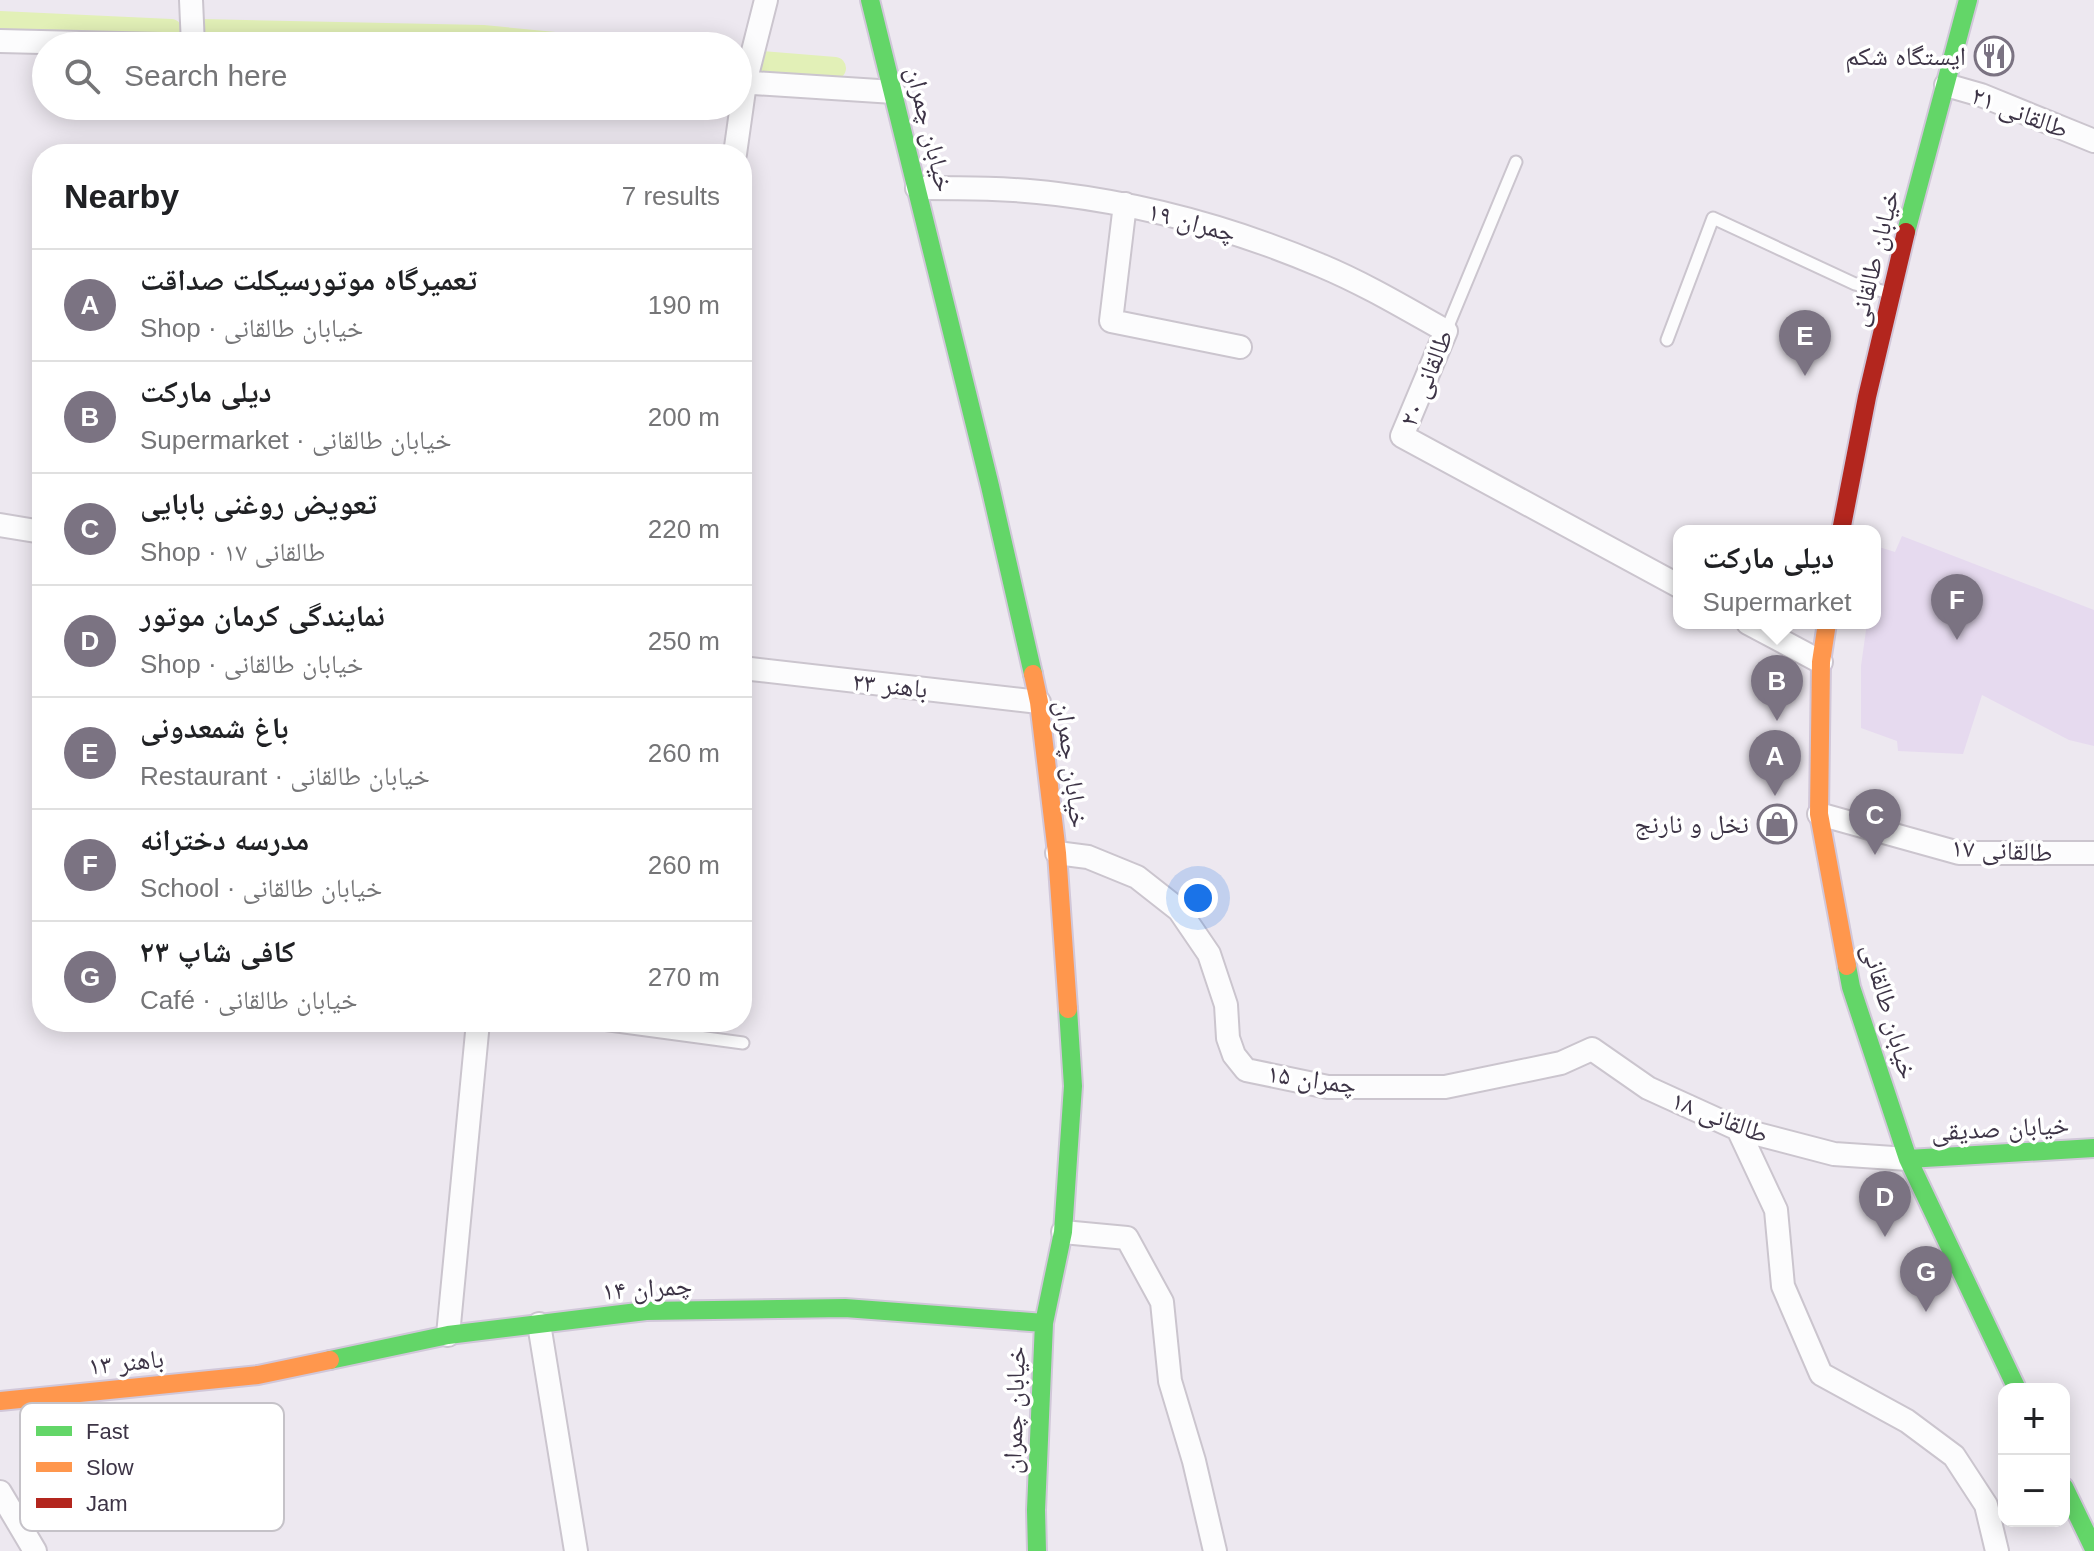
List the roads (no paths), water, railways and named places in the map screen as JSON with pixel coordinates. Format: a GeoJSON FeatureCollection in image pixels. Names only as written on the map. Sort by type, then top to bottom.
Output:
{"type":"FeatureCollection","features":[{"type":"Feature","properties":{"kind":"main road","name":"خیابان چمران"},"geometry":{"type":"LineString","coordinates":[[870,0],[990,486],[1039,702],[1057,853],[1073,1086],[1063,1232],[1044,1323],[1037,1551]]}},
{"type":"Feature","properties":{"kind":"main road","name":"خیابان طالقانی"},"geometry":{"type":"LineString","coordinates":[[1842,525],[1890,293],[1968,0]]}},
{"type":"Feature","properties":{"kind":"main road","name":"خیابان طالقانی"},"geometry":{"type":"LineString","coordinates":[[1826,629],[1821,662],[1819,814],[1851,987],[1908,1159],[2014,1383]]}},
{"type":"Feature","properties":{"kind":"main road","name":"خیابان صدیقی"},"geometry":{"type":"LineString","coordinates":[[1908,1159],[2094,1148]]}},
{"type":"Feature","properties":{"kind":"main road","name":"چمران ۱۴"},"geometry":{"type":"LineString","coordinates":[[258,1375],[448,1335],[646,1311],[845,1308],[1044,1323]]}},
{"type":"Feature","properties":{"kind":"main road","name":"باهنر ۱۳"},"geometry":{"type":"LineString","coordinates":[[0,1401],[258,1375]]}},
{"type":"Feature","properties":{"kind":"main road"},"geometry":{"type":"LineString","coordinates":[[2070,1499],[2094,1549]]}},
{"type":"Feature","properties":{"kind":"street"},"geometry":{"type":"LineString","coordinates":[[191,0],[192,32]]}},
{"type":"Feature","properties":{"kind":"street"},"geometry":{"type":"LineString","coordinates":[[752,48],[766,0]]}},
{"type":"Feature","properties":{"kind":"street"},"geometry":{"type":"LineString","coordinates":[[0,41],[32,42]]}},
{"type":"Feature","properties":{"kind":"street"},"geometry":{"type":"LineString","coordinates":[[752,83],[894,92]]}},
{"type":"Feature","properties":{"kind":"street","name":"طالقانی ۲۱"},"geometry":{"type":"LineString","coordinates":[[1946,85],[1981,95],[2094,141]]}},
{"type":"Feature","properties":{"kind":"street"},"geometry":{"type":"LineString","coordinates":[[736,144],[738,120]]}},
{"type":"Feature","properties":{"kind":"street","name":"چمران ۱۹"},"geometry":{"type":"LineString","coordinates":[[917,188],[1043,192],[1125,204],[1193,220],[1323,266],[1446,331]]}},
{"type":"Feature","properties":{"kind":"street"},"geometry":{"type":"LineString","coordinates":[[1125,204],[1111,321],[1240,347]]}},
{"type":"Feature","properties":{"kind":"street","name":"طالقانی ۲۰"},"geometry":{"type":"LineString","coordinates":[[1446,331],[1402,436],[1673,583]]}},
{"type":"Feature","properties":{"kind":"street"},"geometry":{"type":"LineString","coordinates":[[0,525],[32,530]]}},
{"type":"Feature","properties":{"kind":"street"},"geometry":{"type":"LineString","coordinates":[[1759,629],[1821,662]]}},
{"type":"Feature","properties":{"kind":"street","name":"باهنر ۲۳"},"geometry":{"type":"LineString","coordinates":[[752,669],[1039,702]]}},
{"type":"Feature","properties":{"kind":"street","name":"طالقانی ۱۷"},"geometry":{"type":"LineString","coordinates":[[1819,814],[1959,853],[2094,853]]}},
{"type":"Feature","properties":{"kind":"street","name":"چمران ۱۵"},"geometry":{"type":"LineString","coordinates":[[1057,853],[1088,857],[1137,877],[1179,910],[1209,954],[1226,1005],[1228,1038],[1234,1055],[1246,1070],[1328,1087],[1445,1087],[1561,1063],[1592,1049]]}},
{"type":"Feature","properties":{"kind":"street"},"geometry":{"type":"LineString","coordinates":[[448,1335],[477,1032]]}},
{"type":"Feature","properties":{"kind":"street","name":"طالقانی ۱۸"},"geometry":{"type":"LineString","coordinates":[[1592,1049],[1648,1088],[1738,1129],[1834,1154],[1908,1159]]}},
{"type":"Feature","properties":{"kind":"street"},"geometry":{"type":"LineString","coordinates":[[1738,1129],[1776,1210],[1783,1286],[1821,1374],[1907,1421],[1954,1456],[1986,1505],[1997,1551]]}},
{"type":"Feature","properties":{"kind":"street"},"geometry":{"type":"LineString","coordinates":[[1063,1232],[1127,1238],[1162,1302],[1170,1381],[1194,1461],[1215,1551]]}},
{"type":"Feature","properties":{"kind":"street"},"geometry":{"type":"LineString","coordinates":[[539,1324],[576,1551]]}},
{"type":"Feature","properties":{"kind":"street"},"geometry":{"type":"LineString","coordinates":[[0,1492],[20,1526]]}},
{"type":"Feature","properties":{"kind":"street"},"geometry":{"type":"LineString","coordinates":[[23,1531],[35,1551]]}},
{"type":"Feature","properties":{"kind":"lane","name":"طالقانی ۲۰"},"geometry":{"type":"LineString","coordinates":[[1446,331],[1516,162]]}},
{"type":"Feature","properties":{"kind":"lane"},"geometry":{"type":"LineString","coordinates":[[1667,340],[1713,218],[1855,284],[1890,293]]}},
{"type":"Feature","properties":{"kind":"lane"},"geometry":{"type":"LineString","coordinates":[[661,1032],[743,1043]]}},
{"type":"Feature","properties":{"kind":"waterway"},"geometry":{"type":"LineString","coordinates":[[0,22],[171,30]]}},
{"type":"Feature","properties":{"kind":"waterway"},"geometry":{"type":"LineString","coordinates":[[201,30],[295,32]]}},
{"type":"Feature","properties":{"kind":"waterway"},"geometry":{"type":"LineString","coordinates":[[752,61],[835,68]]}},
{"type":"Feature","properties":{"kind":"place","name":"ایستگاه شکم"},"geometry":{"type":"Point","coordinates":[1994,56]}},
{"type":"Feature","properties":{"kind":"place","name":"باغ شمعدونی"},"geometry":{"type":"Point","coordinates":[1805,376]}},
{"type":"Feature","properties":{"kind":"place","name":"مدرسه دخترانه"},"geometry":{"type":"Point","coordinates":[1957,640]}},
{"type":"Feature","properties":{"kind":"place","name":"دیلی مارکت"},"geometry":{"type":"Point","coordinates":[1777,721]}},
{"type":"Feature","properties":{"kind":"place","name":"تعمیرگاه موتورسیکلت صداقت"},"geometry":{"type":"Point","coordinates":[1775,796]}},
{"type":"Feature","properties":{"kind":"place","name":"نخل و نارنج"},"geometry":{"type":"Point","coordinates":[1777,824]}},
{"type":"Feature","properties":{"kind":"place","name":"تعویض روغنی بابایی"},"geometry":{"type":"Point","coordinates":[1875,855]}},
{"type":"Feature","properties":{"kind":"place","name":"نمایندگی کرمان موتور"},"geometry":{"type":"Point","coordinates":[1885,1237]}},
{"type":"Feature","properties":{"kind":"place","name":"کافی شاپ ۲۳"},"geometry":{"type":"Point","coordinates":[1926,1312]}}]}
